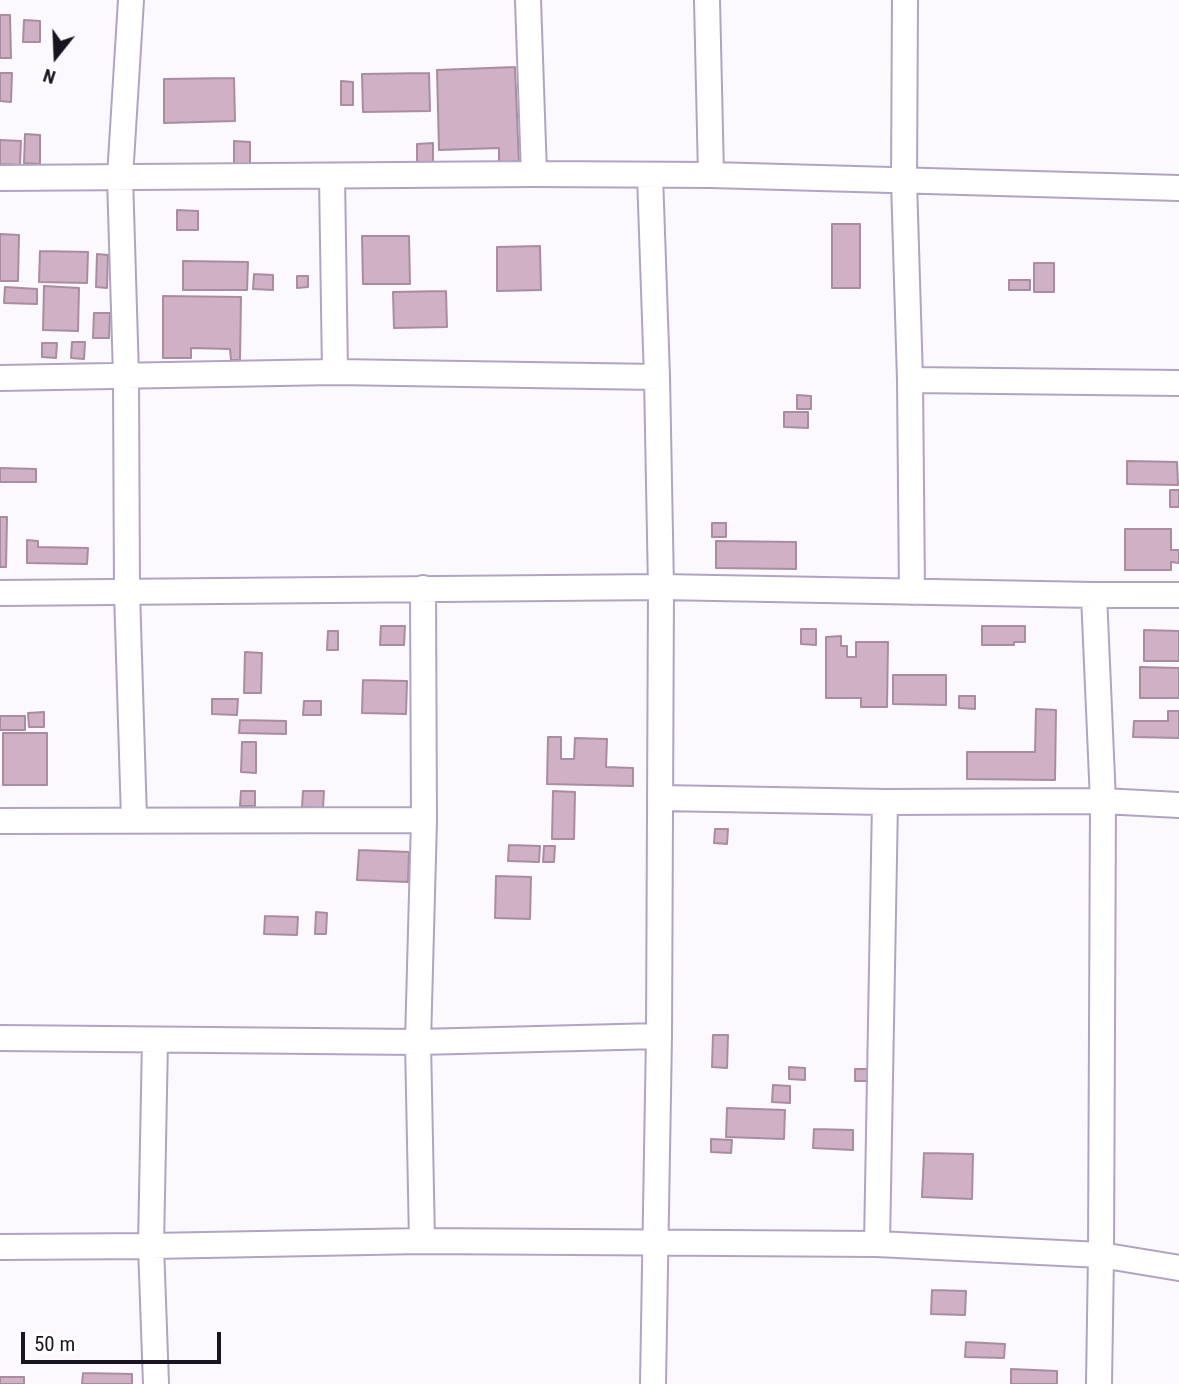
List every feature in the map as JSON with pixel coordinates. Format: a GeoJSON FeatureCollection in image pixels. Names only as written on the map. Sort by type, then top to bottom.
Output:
{"type":"FeatureCollection","features":[{"type":"Feature","properties":{"kind":"street"},"geometry":{"type":"LineString","coordinates":[[131,0],[120,177],[127,376],[127,592],[134,819]]}},
{"type":"Feature","properties":{"kind":"street"},"geometry":{"type":"LineString","coordinates":[[528,0],[534,174]]}},
{"type":"Feature","properties":{"kind":"street"},"geometry":{"type":"LineString","coordinates":[[708,0],[711,175]]}},
{"type":"Feature","properties":{"kind":"street"},"geometry":{"type":"LineString","coordinates":[[905,0],[904,181],[910,380],[912,592]]}},
{"type":"Feature","properties":{"kind":"street"},"geometry":{"type":"LineString","coordinates":[[650,175],[661,587],[657,1241],[653,1384]]}},
{"type":"Feature","properties":{"kind":"street"},"geometry":{"type":"LineString","coordinates":[[0,178],[711,175],[1179,188]]}},
{"type":"Feature","properties":{"kind":"street"},"geometry":{"type":"LineString","coordinates":[[331,176],[335,372]]}},
{"type":"Feature","properties":{"kind":"street"},"geometry":{"type":"LineString","coordinates":[[0,378],[335,372],[657,377]]}},
{"type":"Feature","properties":{"kind":"street"},"geometry":{"type":"LineString","coordinates":[[910,380],[1179,383]]}},
{"type":"Feature","properties":{"kind":"street"},"geometry":{"type":"LineString","coordinates":[[0,593],[661,587],[1179,595]]}},
{"type":"Feature","properties":{"kind":"street"},"geometry":{"type":"LineString","coordinates":[[422,1241],[418,1042],[424,820],[423,588]]}},
{"type":"Feature","properties":{"kind":"street"},"geometry":{"type":"LineString","coordinates":[[1094,595],[1103,801],[1099,1384]]}},
{"type":"Feature","properties":{"kind":"street"},"geometry":{"type":"LineString","coordinates":[[660,799],[1103,801],[1179,805]]}},
{"type":"Feature","properties":{"kind":"street"},"geometry":{"type":"LineString","coordinates":[[877,1244],[885,802]]}},
{"type":"Feature","properties":{"kind":"street"},"geometry":{"type":"LineString","coordinates":[[0,821],[424,820]]}},
{"type":"Feature","properties":{"kind":"street"},"geometry":{"type":"LineString","coordinates":[[0,1038],[418,1042],[659,1036]]}},
{"type":"Feature","properties":{"kind":"street"},"geometry":{"type":"LineString","coordinates":[[155,1040],[151,1247],[156,1384]]}},
{"type":"Feature","properties":{"kind":"street"},"geometry":{"type":"LineString","coordinates":[[0,1247],[151,1247],[422,1241],[877,1244],[1101,1255],[1179,1269]]}},
{"type":"Feature","properties":{"kind":"building"},"geometry":{"type":"Polygon","coordinates":[[[0,15],[10,15],[11,58],[0,58],[0,15]]]}},
{"type":"Feature","properties":{"kind":"building"},"geometry":{"type":"Polygon","coordinates":[[[24,20],[40,21],[40,42],[23,42],[24,20]]]}},
{"type":"Feature","properties":{"kind":"building"},"geometry":{"type":"Polygon","coordinates":[[[515,67],[519,164],[499,164],[499,148],[439,150],[437,70],[515,67]]]}},
{"type":"Feature","properties":{"kind":"building"},"geometry":{"type":"Polygon","coordinates":[[[0,73],[12,73],[11,102],[0,101],[0,73]]]}},
{"type":"Feature","properties":{"kind":"building"},"geometry":{"type":"Polygon","coordinates":[[[429,73],[430,111],[363,112],[362,74],[429,73]]]}},
{"type":"Feature","properties":{"kind":"building"},"geometry":{"type":"Polygon","coordinates":[[[234,78],[235,121],[164,123],[164,79],[234,78]]]}},
{"type":"Feature","properties":{"kind":"building"},"geometry":{"type":"Polygon","coordinates":[[[341,81],[353,82],[353,105],[341,105],[341,81]]]}},
{"type":"Feature","properties":{"kind":"building"},"geometry":{"type":"Polygon","coordinates":[[[25,134],[40,135],[40,164],[24,163],[25,134]]]}},
{"type":"Feature","properties":{"kind":"building"},"geometry":{"type":"Polygon","coordinates":[[[0,140],[21,141],[20,165],[0,164],[0,140]]]}},
{"type":"Feature","properties":{"kind":"building"},"geometry":{"type":"Polygon","coordinates":[[[234,141],[250,142],[250,165],[234,165],[234,141]]]}},
{"type":"Feature","properties":{"kind":"building"},"geometry":{"type":"Polygon","coordinates":[[[433,143],[433,166],[417,166],[417,144],[433,143]]]}},
{"type":"Feature","properties":{"kind":"building"},"geometry":{"type":"Polygon","coordinates":[[[177,210],[198,211],[198,230],[177,230],[177,210]]]}},
{"type":"Feature","properties":{"kind":"building"},"geometry":{"type":"Polygon","coordinates":[[[832,224],[860,224],[860,288],[832,288],[832,224]]]}},
{"type":"Feature","properties":{"kind":"building"},"geometry":{"type":"Polygon","coordinates":[[[0,234],[19,235],[18,281],[0,281],[0,234]]]}},
{"type":"Feature","properties":{"kind":"building"},"geometry":{"type":"Polygon","coordinates":[[[362,236],[409,236],[410,284],[363,284],[362,236]]]}},
{"type":"Feature","properties":{"kind":"building"},"geometry":{"type":"Polygon","coordinates":[[[540,246],[541,290],[497,291],[497,247],[540,246]]]}},
{"type":"Feature","properties":{"kind":"building"},"geometry":{"type":"Polygon","coordinates":[[[40,251],[88,252],[87,283],[39,282],[40,251]]]}},
{"type":"Feature","properties":{"kind":"building"},"geometry":{"type":"Polygon","coordinates":[[[97,254],[108,255],[107,288],[96,287],[97,254]]]}},
{"type":"Feature","properties":{"kind":"building"},"geometry":{"type":"Polygon","coordinates":[[[183,261],[248,262],[247,290],[183,290],[183,261]]]}},
{"type":"Feature","properties":{"kind":"building"},"geometry":{"type":"Polygon","coordinates":[[[1034,263],[1054,263],[1054,292],[1034,292],[1034,263]]]}},
{"type":"Feature","properties":{"kind":"building"},"geometry":{"type":"Polygon","coordinates":[[[254,274],[273,275],[273,290],[253,289],[254,274]]]}},
{"type":"Feature","properties":{"kind":"building"},"geometry":{"type":"Polygon","coordinates":[[[297,276],[308,276],[308,287],[297,288],[297,276]]]}},
{"type":"Feature","properties":{"kind":"building"},"geometry":{"type":"Polygon","coordinates":[[[1009,280],[1030,280],[1030,290],[1009,290],[1009,280]]]}},
{"type":"Feature","properties":{"kind":"building"},"geometry":{"type":"Polygon","coordinates":[[[44,286],[79,288],[78,331],[43,330],[44,286]]]}},
{"type":"Feature","properties":{"kind":"building"},"geometry":{"type":"Polygon","coordinates":[[[5,287],[37,289],[37,304],[4,303],[5,287]]]}},
{"type":"Feature","properties":{"kind":"building"},"geometry":{"type":"Polygon","coordinates":[[[446,291],[447,327],[394,328],[393,292],[446,291]]]}},
{"type":"Feature","properties":{"kind":"building"},"geometry":{"type":"Polygon","coordinates":[[[163,296],[241,297],[240,360],[231,360],[230,349],[191,348],[191,358],[163,358],[163,296]]]}},
{"type":"Feature","properties":{"kind":"building"},"geometry":{"type":"Polygon","coordinates":[[[94,313],[110,313],[109,338],[93,338],[94,313]]]}},
{"type":"Feature","properties":{"kind":"building"},"geometry":{"type":"Polygon","coordinates":[[[72,342],[85,342],[84,359],[71,358],[72,342]]]}},
{"type":"Feature","properties":{"kind":"building"},"geometry":{"type":"Polygon","coordinates":[[[42,343],[57,343],[56,358],[42,357],[42,343]]]}},
{"type":"Feature","properties":{"kind":"building"},"geometry":{"type":"Polygon","coordinates":[[[797,395],[811,396],[811,409],[797,409],[797,395]]]}},
{"type":"Feature","properties":{"kind":"building"},"geometry":{"type":"Polygon","coordinates":[[[784,412],[808,412],[808,428],[784,427],[784,412]]]}},
{"type":"Feature","properties":{"kind":"building"},"geometry":{"type":"Polygon","coordinates":[[[1127,461],[1177,462],[1178,485],[1127,484],[1127,461]]]}},
{"type":"Feature","properties":{"kind":"building"},"geometry":{"type":"Polygon","coordinates":[[[0,468],[36,469],[36,482],[0,482],[0,468]]]}},
{"type":"Feature","properties":{"kind":"building"},"geometry":{"type":"Polygon","coordinates":[[[1170,490],[1179,490],[1179,507],[1170,507],[1170,490]]]}},
{"type":"Feature","properties":{"kind":"building"},"geometry":{"type":"Polygon","coordinates":[[[0,517],[7,517],[6,567],[0,567],[0,517]]]}},
{"type":"Feature","properties":{"kind":"building"},"geometry":{"type":"Polygon","coordinates":[[[712,523],[726,523],[726,537],[712,537],[712,523]]]}},
{"type":"Feature","properties":{"kind":"building"},"geometry":{"type":"Polygon","coordinates":[[[1125,529],[1171,529],[1171,550],[1179,550],[1179,563],[1171,562],[1171,570],[1125,570],[1125,529]]]}},
{"type":"Feature","properties":{"kind":"building"},"geometry":{"type":"Polygon","coordinates":[[[27,540],[38,541],[38,547],[88,548],[87,564],[27,563],[27,540]]]}},
{"type":"Feature","properties":{"kind":"building"},"geometry":{"type":"Polygon","coordinates":[[[716,541],[796,542],[796,569],[716,568],[716,541]]]}},
{"type":"Feature","properties":{"kind":"building"},"geometry":{"type":"Polygon","coordinates":[[[381,626],[405,626],[404,645],[380,645],[381,626]]]}},
{"type":"Feature","properties":{"kind":"building"},"geometry":{"type":"Polygon","coordinates":[[[982,626],[1025,626],[1025,642],[1014,642],[1014,645],[982,645],[982,626]]]}},
{"type":"Feature","properties":{"kind":"building"},"geometry":{"type":"Polygon","coordinates":[[[801,629],[816,629],[816,645],[801,644],[801,629]]]}},
{"type":"Feature","properties":{"kind":"building"},"geometry":{"type":"Polygon","coordinates":[[[1144,630],[1179,631],[1179,661],[1144,661],[1144,630]]]}},
{"type":"Feature","properties":{"kind":"building"},"geometry":{"type":"Polygon","coordinates":[[[328,631],[338,631],[338,650],[327,650],[328,631]]]}},
{"type":"Feature","properties":{"kind":"building"},"geometry":{"type":"Polygon","coordinates":[[[841,636],[841,646],[847,646],[847,657],[856,657],[856,642],[888,642],[887,707],[861,707],[861,698],[826,698],[826,637],[841,636]]]}},
{"type":"Feature","properties":{"kind":"building"},"geometry":{"type":"Polygon","coordinates":[[[245,652],[262,653],[261,693],[244,693],[245,652]]]}},
{"type":"Feature","properties":{"kind":"building"},"geometry":{"type":"Polygon","coordinates":[[[1140,667],[1179,668],[1179,698],[1140,698],[1140,667]]]}},
{"type":"Feature","properties":{"kind":"building"},"geometry":{"type":"Polygon","coordinates":[[[893,675],[946,675],[946,705],[893,704],[893,675]]]}},
{"type":"Feature","properties":{"kind":"building"},"geometry":{"type":"Polygon","coordinates":[[[363,680],[407,681],[406,714],[362,713],[363,680]]]}},
{"type":"Feature","properties":{"kind":"building"},"geometry":{"type":"Polygon","coordinates":[[[959,696],[975,696],[975,709],[959,708],[959,696]]]}},
{"type":"Feature","properties":{"kind":"building"},"geometry":{"type":"Polygon","coordinates":[[[212,699],[238,699],[237,715],[212,714],[212,699]]]}},
{"type":"Feature","properties":{"kind":"building"},"geometry":{"type":"Polygon","coordinates":[[[304,701],[321,701],[321,715],[303,715],[304,701]]]}},
{"type":"Feature","properties":{"kind":"building"},"geometry":{"type":"Polygon","coordinates":[[[1036,709],[1056,710],[1055,780],[967,779],[967,752],[1035,752],[1036,709]]]}},
{"type":"Feature","properties":{"kind":"building"},"geometry":{"type":"Polygon","coordinates":[[[1168,711],[1179,711],[1179,738],[1133,737],[1134,721],[1168,721],[1168,711]]]}},
{"type":"Feature","properties":{"kind":"building"},"geometry":{"type":"Polygon","coordinates":[[[44,712],[44,727],[29,727],[28,713],[44,712]]]}},
{"type":"Feature","properties":{"kind":"building"},"geometry":{"type":"Polygon","coordinates":[[[0,716],[25,716],[25,730],[0,730],[0,716]]]}},
{"type":"Feature","properties":{"kind":"building"},"geometry":{"type":"Polygon","coordinates":[[[240,720],[286,721],[286,734],[239,733],[240,720]]]}},
{"type":"Feature","properties":{"kind":"building"},"geometry":{"type":"Polygon","coordinates":[[[3,733],[47,733],[47,785],[3,785],[3,733]]]}},
{"type":"Feature","properties":{"kind":"building"},"geometry":{"type":"Polygon","coordinates":[[[548,737],[561,737],[561,759],[574,759],[575,738],[607,739],[606,767],[633,768],[633,786],[547,784],[548,737]]]}},
{"type":"Feature","properties":{"kind":"building"},"geometry":{"type":"Polygon","coordinates":[[[242,742],[256,742],[256,773],[241,772],[242,742]]]}},
{"type":"Feature","properties":{"kind":"building"},"geometry":{"type":"Polygon","coordinates":[[[241,791],[255,791],[255,806],[240,806],[241,791]]]}},
{"type":"Feature","properties":{"kind":"building"},"geometry":{"type":"Polygon","coordinates":[[[303,791],[324,791],[323,808],[302,807],[303,791]]]}},
{"type":"Feature","properties":{"kind":"building"},"geometry":{"type":"Polygon","coordinates":[[[553,791],[575,792],[574,839],[552,839],[553,791]]]}},
{"type":"Feature","properties":{"kind":"building"},"geometry":{"type":"Polygon","coordinates":[[[715,829],[728,829],[727,844],[714,843],[715,829]]]}},
{"type":"Feature","properties":{"kind":"building"},"geometry":{"type":"Polygon","coordinates":[[[509,845],[540,846],[539,862],[508,861],[509,845]]]}},
{"type":"Feature","properties":{"kind":"building"},"geometry":{"type":"Polygon","coordinates":[[[544,846],[555,846],[554,862],[543,862],[544,846]]]}},
{"type":"Feature","properties":{"kind":"building"},"geometry":{"type":"Polygon","coordinates":[[[359,850],[409,852],[408,882],[357,880],[359,850]]]}},
{"type":"Feature","properties":{"kind":"building"},"geometry":{"type":"Polygon","coordinates":[[[496,876],[531,877],[530,919],[495,918],[496,876]]]}},
{"type":"Feature","properties":{"kind":"building"},"geometry":{"type":"Polygon","coordinates":[[[316,912],[327,913],[326,934],[315,934],[316,912]]]}},
{"type":"Feature","properties":{"kind":"building"},"geometry":{"type":"Polygon","coordinates":[[[265,916],[298,917],[297,935],[264,934],[265,916]]]}},
{"type":"Feature","properties":{"kind":"building"},"geometry":{"type":"Polygon","coordinates":[[[713,1035],[728,1035],[727,1068],[712,1067],[713,1035]]]}},
{"type":"Feature","properties":{"kind":"building"},"geometry":{"type":"Polygon","coordinates":[[[789,1067],[805,1068],[805,1080],[789,1079],[789,1067]]]}},
{"type":"Feature","properties":{"kind":"building"},"geometry":{"type":"Polygon","coordinates":[[[855,1069],[870,1069],[870,1081],[855,1081],[855,1069]]]}},
{"type":"Feature","properties":{"kind":"building"},"geometry":{"type":"Polygon","coordinates":[[[773,1085],[790,1086],[790,1103],[772,1102],[773,1085]]]}},
{"type":"Feature","properties":{"kind":"building"},"geometry":{"type":"Polygon","coordinates":[[[727,1108],[785,1110],[784,1139],[726,1137],[727,1108]]]}},
{"type":"Feature","properties":{"kind":"building"},"geometry":{"type":"Polygon","coordinates":[[[814,1129],[853,1130],[853,1150],[813,1148],[814,1129]]]}},
{"type":"Feature","properties":{"kind":"building"},"geometry":{"type":"Polygon","coordinates":[[[711,1139],[732,1140],[731,1153],[711,1152],[711,1139]]]}},
{"type":"Feature","properties":{"kind":"building"},"geometry":{"type":"Polygon","coordinates":[[[924,1153],[973,1154],[972,1199],[922,1197],[924,1153]]]}},
{"type":"Feature","properties":{"kind":"building"},"geometry":{"type":"Polygon","coordinates":[[[932,1290],[966,1291],[965,1315],[931,1314],[932,1290]]]}},
{"type":"Feature","properties":{"kind":"building"},"geometry":{"type":"Polygon","coordinates":[[[966,1342],[1005,1344],[1004,1358],[965,1357],[966,1342]]]}},
{"type":"Feature","properties":{"kind":"building"},"geometry":{"type":"Polygon","coordinates":[[[1011,1369],[1057,1371],[1057,1384],[1011,1384],[1011,1369]]]}},
{"type":"Feature","properties":{"kind":"building"},"geometry":{"type":"Polygon","coordinates":[[[83,1373],[132,1374],[132,1384],[82,1384],[83,1373]]]}},
{"type":"Feature","properties":{"kind":"building"},"geometry":{"type":"Polygon","coordinates":[[[0,1377],[24,1377],[24,1384],[0,1384],[0,1377]]]}}]}
